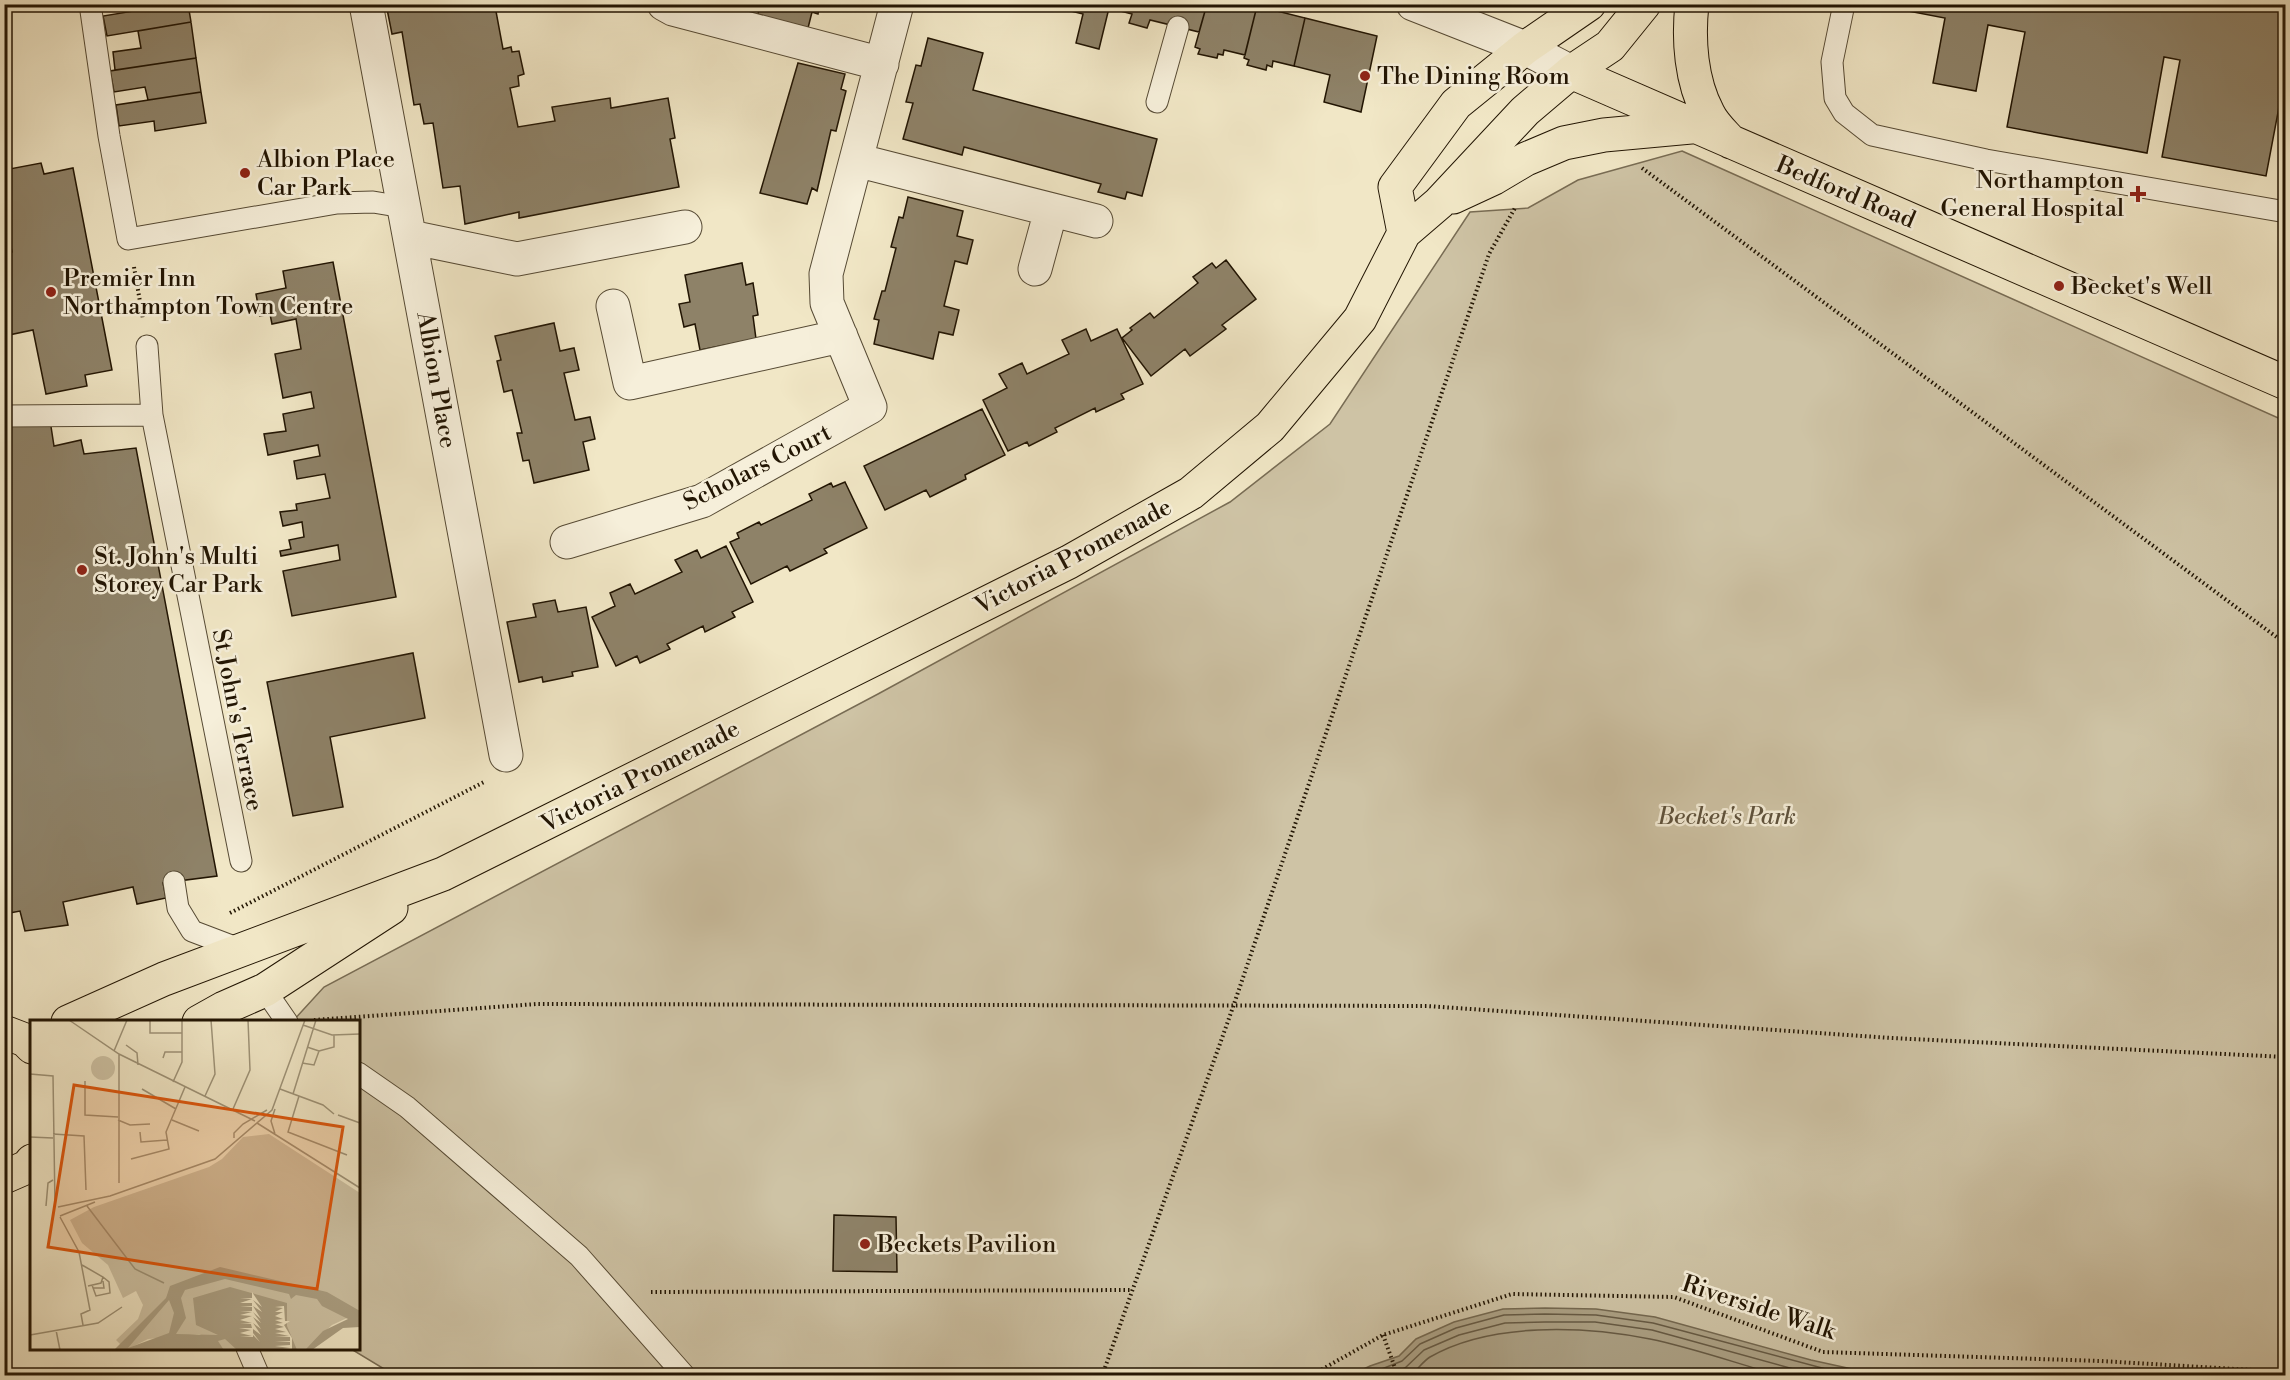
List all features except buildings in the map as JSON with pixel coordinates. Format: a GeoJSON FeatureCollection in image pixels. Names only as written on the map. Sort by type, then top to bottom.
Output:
{"type":"FeatureCollection","features":[{"type":"Feature","properties":{"kind":"main road"},"geometry":{"type":"LineString","coordinates":[[1404,233],[1395,187],[1456,104],[1525,48],[1588,4]]}},
{"type":"Feature","properties":{"kind":"main road","name":"Victoria Promenade"},"geometry":{"type":"LineString","coordinates":[[72,1020],[164,979],[443,874],[1069,562],[1191,493],[1270,427],[1360,319],[1404,233],[1439,203],[1525,111],[1571,72],[1610,46],[1644,4]]}},
{"type":"Feature","properties":{"kind":"main road"},"geometry":{"type":"LineString","coordinates":[[1692,4],[1690,44],[1698,90],[1709,115],[1731,142]]}},
{"type":"Feature","properties":{"kind":"main road","name":"Bedford Road"},"geometry":{"type":"LineString","coordinates":[[1571,72],[2286,383]]}},
{"type":"Feature","properties":{"kind":"main road"},"geometry":{"type":"LineString","coordinates":[[1439,203],[1494,178],[1526,159],[1564,143],[1604,135],[1693,126]]}},
{"type":"Feature","properties":{"kind":"main road","name":"Victoria Promenade"},"geometry":{"type":"LineString","coordinates":[[203,1020],[265,990],[443,874]]}},
{"type":"Feature","properties":{"kind":"main road"},"geometry":{"type":"LineString","coordinates":[[4,1179],[30,1163]]}},
{"type":"Feature","properties":{"kind":"street","name":"Albion Place"},"geometry":{"type":"LineString","coordinates":[[366,4],[506,755]]}},
{"type":"Feature","properties":{"kind":"street"},"geometry":{"type":"LineString","coordinates":[[664,4],[673,9],[882,64]]}},
{"type":"Feature","properties":{"kind":"street","name":"Scholars Court"},"geometry":{"type":"LineString","coordinates":[[567,542],[702,501],[870,407],[827,303],[826,274],[897,4]]}},
{"type":"Feature","properties":{"kind":"street"},"geometry":{"type":"LineString","coordinates":[[1413,4],[1525,48],[1571,72]]}},
{"type":"Feature","properties":{"kind":"street"},"geometry":{"type":"LineString","coordinates":[[856,160],[1096,221]]}},
{"type":"Feature","properties":{"kind":"street"},"geometry":{"type":"LineString","coordinates":[[1035,269],[1051,210]]}},
{"type":"Feature","properties":{"kind":"street"},"geometry":{"type":"LineString","coordinates":[[407,222],[518,259],[685,227]]}},
{"type":"Feature","properties":{"kind":"street"},"geometry":{"type":"LineString","coordinates":[[613,306],[630,383],[842,336]]}},
{"type":"Feature","properties":{"kind":"lane"},"geometry":{"type":"LineString","coordinates":[[90,4],[109,136],[128,239],[337,203],[373,202],[407,222]]}},
{"type":"Feature","properties":{"kind":"lane"},"geometry":{"type":"LineString","coordinates":[[1844,4],[1832,62],[1835,98],[1844,113],[1872,135],[1986,160],[2286,212]]}},
{"type":"Feature","properties":{"kind":"lane"},"geometry":{"type":"LineString","coordinates":[[1157,102],[1178,27]]}},
{"type":"Feature","properties":{"kind":"lane","name":"St John's Terrace"},"geometry":{"type":"LineString","coordinates":[[147,346],[152,415],[241,861]]}},
{"type":"Feature","properties":{"kind":"lane"},"geometry":{"type":"LineString","coordinates":[[4,416],[152,415]]}},
{"type":"Feature","properties":{"kind":"lane"},"geometry":{"type":"LineString","coordinates":[[174,882],[178,908],[192,931],[242,950]]}},
{"type":"Feature","properties":{"kind":"lane"},"geometry":{"type":"LineString","coordinates":[[265,990],[286,1020]]}},
{"type":"Feature","properties":{"kind":"lane"},"geometry":{"type":"LineString","coordinates":[[360,1074],[406,1107],[570,1248],[685,1376]]}},
{"type":"Feature","properties":{"kind":"lane"},"geometry":{"type":"LineString","coordinates":[[4,1179],[30,1183]]}},
{"type":"Feature","properties":{"kind":"lane"},"geometry":{"type":"LineString","coordinates":[[248,1350],[259,1376]]}},
{"type":"Feature","properties":{"kind":"path"},"geometry":{"type":"LineString","coordinates":[[1638,165],[2286,644]]}},
{"type":"Feature","properties":{"kind":"path"},"geometry":{"type":"LineString","coordinates":[[1102,1376],[1233,1007],[1489,254],[1518,204]]}},
{"type":"Feature","properties":{"kind":"path"},"geometry":{"type":"LineString","coordinates":[[192,931],[510,768],[506,755]]}},
{"type":"Feature","properties":{"kind":"path"},"geometry":{"type":"LineString","coordinates":[[315,1020],[537,1004],[1426,1006],[1891,1038],[2286,1057]]}},
{"type":"Feature","properties":{"kind":"path"},"geometry":{"type":"LineString","coordinates":[[611,1293],[1132,1290]]}},
{"type":"Feature","properties":{"kind":"path","name":"Riverside Walk"},"geometry":{"type":"LineString","coordinates":[[1310,1376],[1383,1335],[1512,1294],[1674,1297],[1823,1352],[2101,1361],[2286,1372]]}},
{"type":"Feature","properties":{"kind":"path"},"geometry":{"type":"LineString","coordinates":[[1383,1335],[1398,1376]]}},
{"type":"Feature","properties":{"kind":"green space","name":"Becket's Park"},"geometry":{"type":"Polygon","coordinates":[[[1682,151],[2285,421],[2285,1375],[394,1375],[353,1350],[360,1350],[360,1020],[294,1020],[324,987],[878,694],[1230,502],[1330,424],[1470,212],[1528,208],[1578,180],[1682,151]]]}},
{"type":"Feature","properties":{"kind":"water"},"geometry":{"type":"Polygon","coordinates":[[[1503,1309],[1596,1309],[1655,1317],[1811,1360],[1861,1371],[2016,1370],[2239,1375],[1351,1375],[1399,1356],[1416,1339],[1454,1322],[1503,1309]]]}},
{"type":"Feature","properties":{"kind":"place","name":"The Dining Room"},"geometry":{"type":"Point","coordinates":[1365,76]}},
{"type":"Feature","properties":{"kind":"place","name":"Albion Place Car Park"},"geometry":{"type":"Point","coordinates":[245,173]}},
{"type":"Feature","properties":{"kind":"place","name":"Northampton General Hospital"},"geometry":{"type":"Point","coordinates":[2138,194]}},
{"type":"Feature","properties":{"kind":"place","name":"Becket's Well"},"geometry":{"type":"Point","coordinates":[2059,286]}},
{"type":"Feature","properties":{"kind":"place","name":"Premier Inn Northampton Town Centre"},"geometry":{"type":"Point","coordinates":[51,292]}},
{"type":"Feature","properties":{"kind":"place","name":"St. John's Multi Storey Car Park"},"geometry":{"type":"Point","coordinates":[82,570]}},
{"type":"Feature","properties":{"kind":"place","name":"Beckets Pavilion"},"geometry":{"type":"Point","coordinates":[865,1244]}}]}
